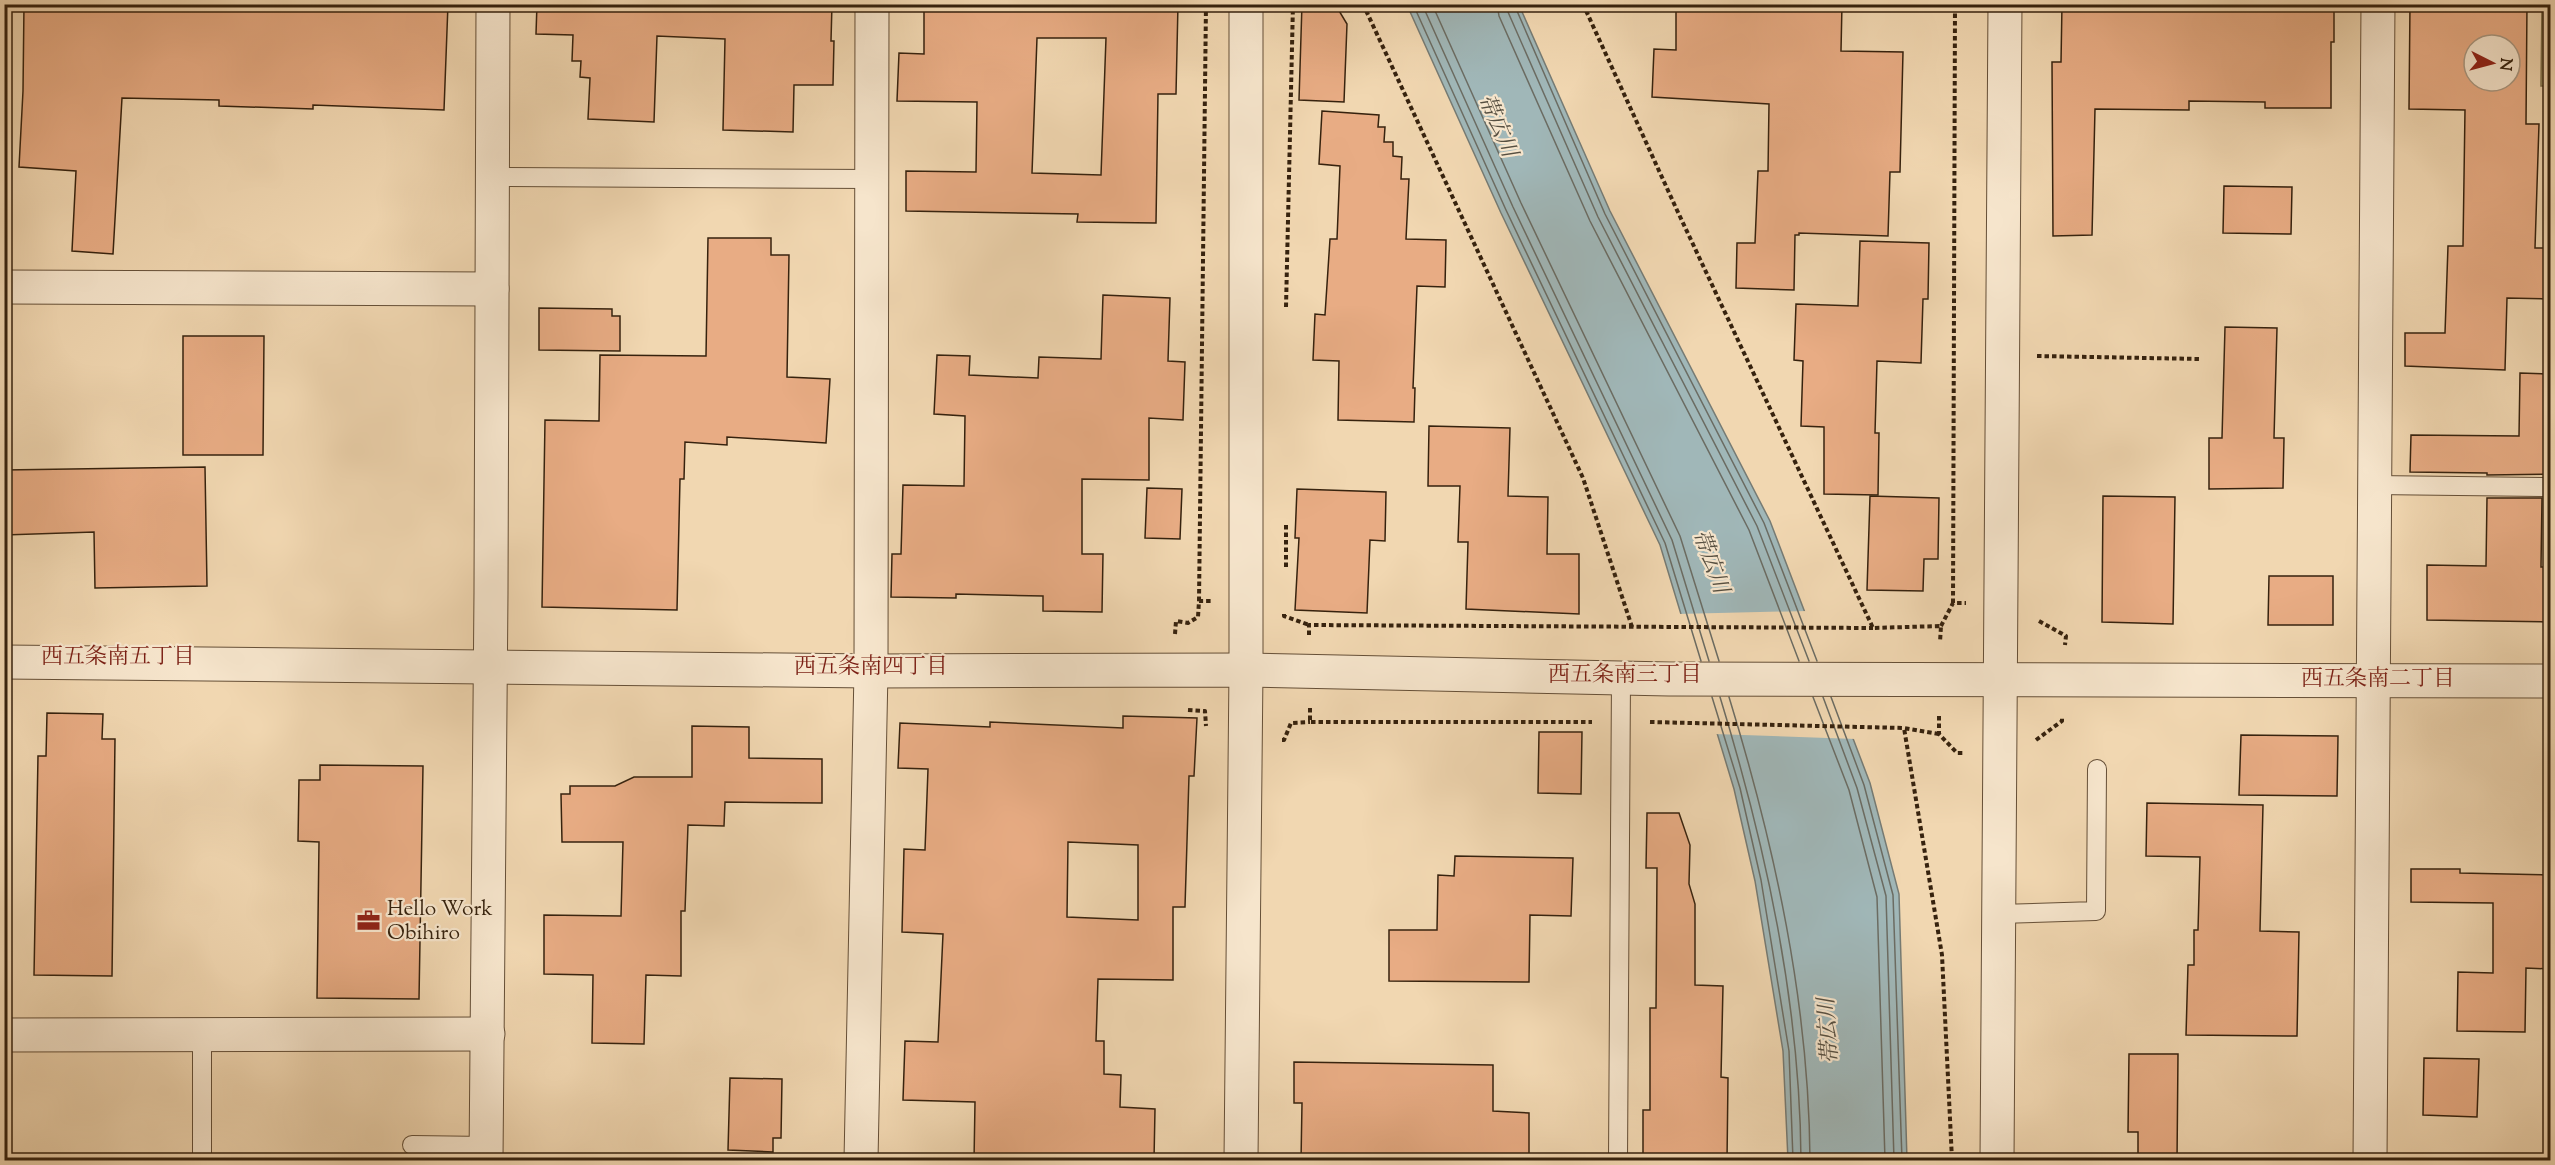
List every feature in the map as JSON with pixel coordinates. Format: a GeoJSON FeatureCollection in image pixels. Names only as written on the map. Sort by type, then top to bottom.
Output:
{"type":"FeatureCollection","features":[{"type":"Feature","properties":{"kind":"street"},"geometry":{"type":"LineString","coordinates":[[487,1153],[492,4]]}},
{"type":"Feature","properties":{"kind":"street"},"geometry":{"type":"LineString","coordinates":[[861,1161],[871,671],[872,4]]}},
{"type":"Feature","properties":{"kind":"street"},"geometry":{"type":"LineString","coordinates":[[1241,1161],[1246,670],[1246,4]]}},
{"type":"Feature","properties":{"kind":"street"},"geometry":{"type":"LineString","coordinates":[[1997,1161],[2005,4]]}},
{"type":"Feature","properties":{"kind":"street"},"geometry":{"type":"LineString","coordinates":[[2370,1161],[2378,4]]}},
{"type":"Feature","properties":{"kind":"street"},"geometry":{"type":"LineString","coordinates":[[4,287],[492,289]]}},
{"type":"Feature","properties":{"kind":"street"},"geometry":{"type":"LineString","coordinates":[[4,662],[871,671],[1246,670],[1669,679],[2550,681]]}},
{"type":"Feature","properties":{"kind":"street"},"geometry":{"type":"LineString","coordinates":[[4,1035],[488,1034]]}},
{"type":"Feature","properties":{"kind":"lane"},"geometry":{"type":"LineString","coordinates":[[493,177],[872,179]]}},
{"type":"Feature","properties":{"kind":"lane"},"geometry":{"type":"LineString","coordinates":[[2374,485],[2550,487]]}},
{"type":"Feature","properties":{"kind":"lane"},"geometry":{"type":"LineString","coordinates":[[1618,1161],[1621,678]]}},
{"type":"Feature","properties":{"kind":"lane"},"geometry":{"type":"LineString","coordinates":[[1999,914],[2096,911],[2097,769]]}},
{"type":"Feature","properties":{"kind":"lane"},"geometry":{"type":"LineString","coordinates":[[202,1035],[202,1161]]}},
{"type":"Feature","properties":{"kind":"lane"},"geometry":{"type":"LineString","coordinates":[[412,1145],[487,1153]]}},
{"type":"Feature","properties":{"kind":"path"},"geometry":{"type":"LineString","coordinates":[[1199,601],[1206,4]]}},
{"type":"Feature","properties":{"kind":"path"},"geometry":{"type":"LineString","coordinates":[[1286,314],[1293,4]]}},
{"type":"Feature","properties":{"kind":"path"},"geometry":{"type":"LineString","coordinates":[[1363,4],[1583,478],[1632,627]]}},
{"type":"Feature","properties":{"kind":"path"},"geometry":{"type":"LineString","coordinates":[[1583,4],[1873,628]]}},
{"type":"Feature","properties":{"kind":"path"},"geometry":{"type":"LineString","coordinates":[[1953,603],[1955,4]]}},
{"type":"Feature","properties":{"kind":"path"},"geometry":{"type":"LineString","coordinates":[[2033,356],[2200,359]]}},
{"type":"Feature","properties":{"kind":"path"},"geometry":{"type":"LineString","coordinates":[[1285,514],[1286,569]]}},
{"type":"Feature","properties":{"kind":"path"},"geometry":{"type":"LineString","coordinates":[[1284,608],[1284,616],[1309,625]]}},
{"type":"Feature","properties":{"kind":"path"},"geometry":{"type":"LineString","coordinates":[[1652,627],[1941,626],[1938,680]]}},
{"type":"Feature","properties":{"kind":"path"},"geometry":{"type":"LineString","coordinates":[[1684,723],[1904,728],[1939,734]]}},
{"type":"Feature","properties":{"kind":"path"},"geometry":{"type":"LineString","coordinates":[[1904,728],[1942,955],[1952,1161]]}},
{"type":"Feature","properties":{"kind":"shaded area"},"geometry":{"type":"Polygon","coordinates":[[[2542,5],[2550,5],[2550,86],[2541,86],[2542,5]]]}},
{"type":"Feature","properties":{"kind":"water","name":"帯広川"},"geometry":{"type":"Polygon","coordinates":[[[1407,5],[1519,5],[1610,211],[1770,521],[1870,783],[1899,894],[1907,1160],[1788,1160],[1783,1051],[1755,881],[1734,789],[1660,545],[1501,213],[1407,5]]]}},
{"type":"Feature","properties":{"kind":"pier"},"geometry":{"type":"Polygon","coordinates":[[[1807,611],[1856,739],[1714,734],[1677,614],[1807,611]]]}},
{"type":"Feature","properties":{"kind":"building"},"geometry":{"type":"Polygon","coordinates":[[[24,4],[448,4],[444,110],[313,105],[313,109],[219,106],[219,100],[122,98],[113,254],[72,251],[76,171],[19,167],[24,4]]]}},
{"type":"Feature","properties":{"kind":"building"},"geometry":{"type":"Polygon","coordinates":[[[537,4],[832,4],[833,85],[794,85],[793,132],[723,130],[725,39],[657,36],[654,122],[588,119],[590,78],[580,77],[581,61],[572,61],[573,35],[536,34],[537,4]]]}},
{"type":"Feature","properties":{"kind":"building"},"geometry":{"type":"Polygon","coordinates":[[[924,4],[1178,4],[1176,94],[1158,94],[1156,223],[1077,222],[1078,214],[906,211],[906,171],[976,172],[977,102],[897,101],[899,53],[924,54],[924,4]],[[1037,38],[1032,173],[1101,175],[1106,38],[1037,38]]]}},
{"type":"Feature","properties":{"kind":"building"},"geometry":{"type":"Polygon","coordinates":[[[1302,4],[1335,4],[1347,24],[1344,102],[1299,100],[1302,4]]]}},
{"type":"Feature","properties":{"kind":"building"},"geometry":{"type":"Polygon","coordinates":[[[1676,4],[1842,4],[1841,51],[1903,52],[1900,172],[1890,172],[1888,236],[1799,233],[1795,235],[1794,290],[1736,288],[1737,243],[1755,243],[1758,171],[1768,171],[1769,104],[1652,97],[1654,49],[1676,50],[1676,4]]]}},
{"type":"Feature","properties":{"kind":"building"},"geometry":{"type":"Polygon","coordinates":[[[2062,4],[2334,4],[2334,42],[2331,42],[2331,108],[2265,108],[2265,102],[2189,101],[2189,110],[2095,109],[2092,235],[2053,236],[2052,62],[2061,62],[2062,4]]]}},
{"type":"Feature","properties":{"kind":"building"},"geometry":{"type":"Polygon","coordinates":[[[2410,4],[2527,4],[2526,124],[2539,124],[2535,248],[2550,248],[2550,299],[2507,298],[2505,370],[2405,366],[2405,333],[2445,333],[2448,246],[2463,246],[2465,110],[2409,109],[2410,4]]]}},
{"type":"Feature","properties":{"kind":"building"},"geometry":{"type":"Polygon","coordinates":[[[1322,111],[1379,115],[1378,127],[1385,127],[1384,142],[1393,142],[1393,156],[1402,157],[1401,179],[1409,179],[1406,239],[1446,240],[1445,287],[1417,286],[1414,422],[1338,420],[1339,361],[1313,360],[1315,314],[1325,315],[1330,239],[1337,239],[1340,166],[1319,164],[1322,111]]]}},
{"type":"Feature","properties":{"kind":"building"},"geometry":{"type":"Polygon","coordinates":[[[2224,186],[2292,187],[2291,234],[2223,233],[2224,186]]]}},
{"type":"Feature","properties":{"kind":"building"},"geometry":{"type":"Polygon","coordinates":[[[708,238],[771,238],[771,255],[789,255],[787,377],[830,379],[826,443],[727,437],[727,445],[685,442],[684,479],[680,479],[677,610],[542,607],[545,420],[599,421],[600,355],[706,356],[708,238]]]}},
{"type":"Feature","properties":{"kind":"building"},"geometry":{"type":"Polygon","coordinates":[[[1860,241],[1929,243],[1928,299],[1923,299],[1921,363],[1877,361],[1875,433],[1879,433],[1878,495],[1824,494],[1824,427],[1801,426],[1803,361],[1794,360],[1796,304],[1858,306],[1860,241]]]}},
{"type":"Feature","properties":{"kind":"building"},"geometry":{"type":"Polygon","coordinates":[[[1103,295],[1170,298],[1168,361],[1185,362],[1183,420],[1149,418],[1149,480],[1082,479],[1082,554],[1103,554],[1102,612],[1043,611],[1043,596],[956,594],[956,598],[891,597],[892,554],[901,554],[903,485],[964,486],[965,416],[934,414],[937,355],[970,356],[969,375],[1038,378],[1039,357],[1101,359],[1103,295]]]}},
{"type":"Feature","properties":{"kind":"building"},"geometry":{"type":"Polygon","coordinates":[[[539,308],[612,309],[612,316],[620,316],[620,351],[539,350],[539,308]]]}},
{"type":"Feature","properties":{"kind":"building"},"geometry":{"type":"Polygon","coordinates":[[[2225,327],[2277,328],[2274,438],[2284,438],[2283,488],[2209,489],[2209,438],[2222,438],[2225,327]]]}},
{"type":"Feature","properties":{"kind":"building"},"geometry":{"type":"Polygon","coordinates":[[[183,336],[264,336],[263,455],[183,455],[183,336]]]}},
{"type":"Feature","properties":{"kind":"building"},"geometry":{"type":"Polygon","coordinates":[[[2520,373],[2550,374],[2550,474],[2487,475],[2487,473],[2410,472],[2411,435],[2519,436],[2520,373]]]}},
{"type":"Feature","properties":{"kind":"building"},"geometry":{"type":"Polygon","coordinates":[[[1429,426],[1510,428],[1508,496],[1548,497],[1547,554],[1579,554],[1579,614],[1466,609],[1468,542],[1458,542],[1460,486],[1428,486],[1429,426]]]}},
{"type":"Feature","properties":{"kind":"building"},"geometry":{"type":"Polygon","coordinates":[[[205,467],[207,586],[95,588],[94,532],[4,535],[4,470],[205,467]]]}},
{"type":"Feature","properties":{"kind":"building"},"geometry":{"type":"Polygon","coordinates":[[[1147,488],[1182,489],[1180,539],[1145,538],[1147,488]]]}},
{"type":"Feature","properties":{"kind":"building"},"geometry":{"type":"Polygon","coordinates":[[[1297,489],[1386,492],[1385,541],[1370,540],[1367,613],[1295,610],[1299,538],[1295,538],[1297,489]]]}},
{"type":"Feature","properties":{"kind":"building"},"geometry":{"type":"Polygon","coordinates":[[[1870,496],[1939,498],[1938,559],[1924,559],[1923,591],[1867,590],[1870,496]]]}},
{"type":"Feature","properties":{"kind":"building"},"geometry":{"type":"Polygon","coordinates":[[[2103,496],[2175,497],[2173,624],[2102,622],[2103,496]]]}},
{"type":"Feature","properties":{"kind":"building"},"geometry":{"type":"Polygon","coordinates":[[[2487,498],[2542,498],[2541,567],[2550,567],[2550,622],[2427,620],[2427,565],[2486,566],[2487,498]]]}},
{"type":"Feature","properties":{"kind":"building"},"geometry":{"type":"Polygon","coordinates":[[[2269,576],[2333,576],[2333,625],[2268,625],[2269,576]]]}},
{"type":"Feature","properties":{"kind":"building"},"geometry":{"type":"Polygon","coordinates":[[[47,713],[103,714],[102,739],[115,739],[112,976],[34,975],[38,756],[46,756],[47,713]]]}},
{"type":"Feature","properties":{"kind":"building"},"geometry":{"type":"Polygon","coordinates":[[[1123,716],[1197,718],[1194,776],[1189,776],[1185,907],[1173,907],[1173,980],[1098,979],[1096,1041],[1104,1041],[1104,1074],[1121,1075],[1120,1107],[1155,1109],[1154,1160],[974,1161],[975,1102],[903,1100],[905,1041],[938,1042],[943,934],[902,932],[904,849],[925,850],[928,769],[898,768],[900,723],[990,727],[990,722],[1123,728],[1123,716]],[[1068,842],[1067,917],[1138,920],[1138,845],[1068,842]]]}},
{"type":"Feature","properties":{"kind":"building"},"geometry":{"type":"Polygon","coordinates":[[[692,726],[749,727],[749,758],[822,759],[822,803],[725,802],[724,826],[688,825],[685,911],[681,911],[681,976],[646,975],[644,1044],[592,1043],[593,975],[544,974],[544,915],[621,916],[623,842],[562,842],[561,794],[570,794],[570,786],[615,786],[634,777],[692,777],[692,726]]]}},
{"type":"Feature","properties":{"kind":"building"},"geometry":{"type":"Polygon","coordinates":[[[1539,732],[1582,732],[1581,794],[1538,793],[1539,732]]]}},
{"type":"Feature","properties":{"kind":"building"},"geometry":{"type":"Polygon","coordinates":[[[2241,735],[2338,736],[2337,796],[2239,795],[2241,735]]]}},
{"type":"Feature","properties":{"kind":"building","name":"Hello Work Obihiro"},"geometry":{"type":"Polygon","coordinates":[[[320,765],[423,766],[419,999],[317,998],[319,842],[298,841],[299,780],[320,780],[320,765]]]}},
{"type":"Feature","properties":{"kind":"building"},"geometry":{"type":"Polygon","coordinates":[[[2147,803],[2263,805],[2260,931],[2299,932],[2297,1036],[2186,1035],[2188,965],[2194,965],[2194,930],[2198,930],[2200,857],[2146,856],[2147,803]]]}},
{"type":"Feature","properties":{"kind":"building"},"geometry":{"type":"Polygon","coordinates":[[[1647,813],[1679,813],[1690,845],[1689,884],[1695,904],[1695,985],[1723,986],[1721,1077],[1728,1078],[1727,1161],[1643,1161],[1643,1110],[1650,1110],[1650,1008],[1656,1008],[1657,868],[1646,868],[1647,813]]]}},
{"type":"Feature","properties":{"kind":"building"},"geometry":{"type":"Polygon","coordinates":[[[1455,856],[1573,858],[1571,916],[1530,915],[1529,982],[1389,981],[1389,930],[1437,930],[1438,875],[1454,876],[1455,856]]]}},
{"type":"Feature","properties":{"kind":"building"},"geometry":{"type":"Polygon","coordinates":[[[2411,869],[2460,869],[2460,873],[2550,875],[2550,969],[2526,968],[2525,1032],[2457,1031],[2458,972],[2493,973],[2493,903],[2411,902],[2411,869]]]}},
{"type":"Feature","properties":{"kind":"building"},"geometry":{"type":"Polygon","coordinates":[[[2129,1054],[2178,1054],[2177,1161],[2138,1161],[2138,1132],[2128,1132],[2129,1054]]]}},
{"type":"Feature","properties":{"kind":"building"},"geometry":{"type":"Polygon","coordinates":[[[2424,1058],[2479,1059],[2477,1117],[2423,1115],[2424,1058]]]}},
{"type":"Feature","properties":{"kind":"building"},"geometry":{"type":"Polygon","coordinates":[[[1294,1062],[1493,1065],[1493,1111],[1529,1113],[1529,1154],[1392,1154],[1392,1161],[1301,1161],[1302,1103],[1294,1103],[1294,1062]]]}},
{"type":"Feature","properties":{"kind":"building"},"geometry":{"type":"Polygon","coordinates":[[[730,1078],[782,1079],[781,1138],[773,1138],[773,1152],[728,1150],[730,1078]]]}},
{"type":"Feature","properties":{"kind":"place","name":"Hello Work Obihiro"},"geometry":{"type":"Point","coordinates":[369,920]}},
{"type":"Feature","properties":{"kind":"district","name":"西五条南五丁目"},"geometry":{"type":"Point","coordinates":[118,655]}},
{"type":"Feature","properties":{"kind":"district","name":"西五条南四丁目"},"geometry":{"type":"Point","coordinates":[871,665]}},
{"type":"Feature","properties":{"kind":"district","name":"西五条南三丁目"},"geometry":{"type":"Point","coordinates":[1625,673]}},
{"type":"Feature","properties":{"kind":"district","name":"西五条南二丁目"},"geometry":{"type":"Point","coordinates":[2378,677]}}]}
